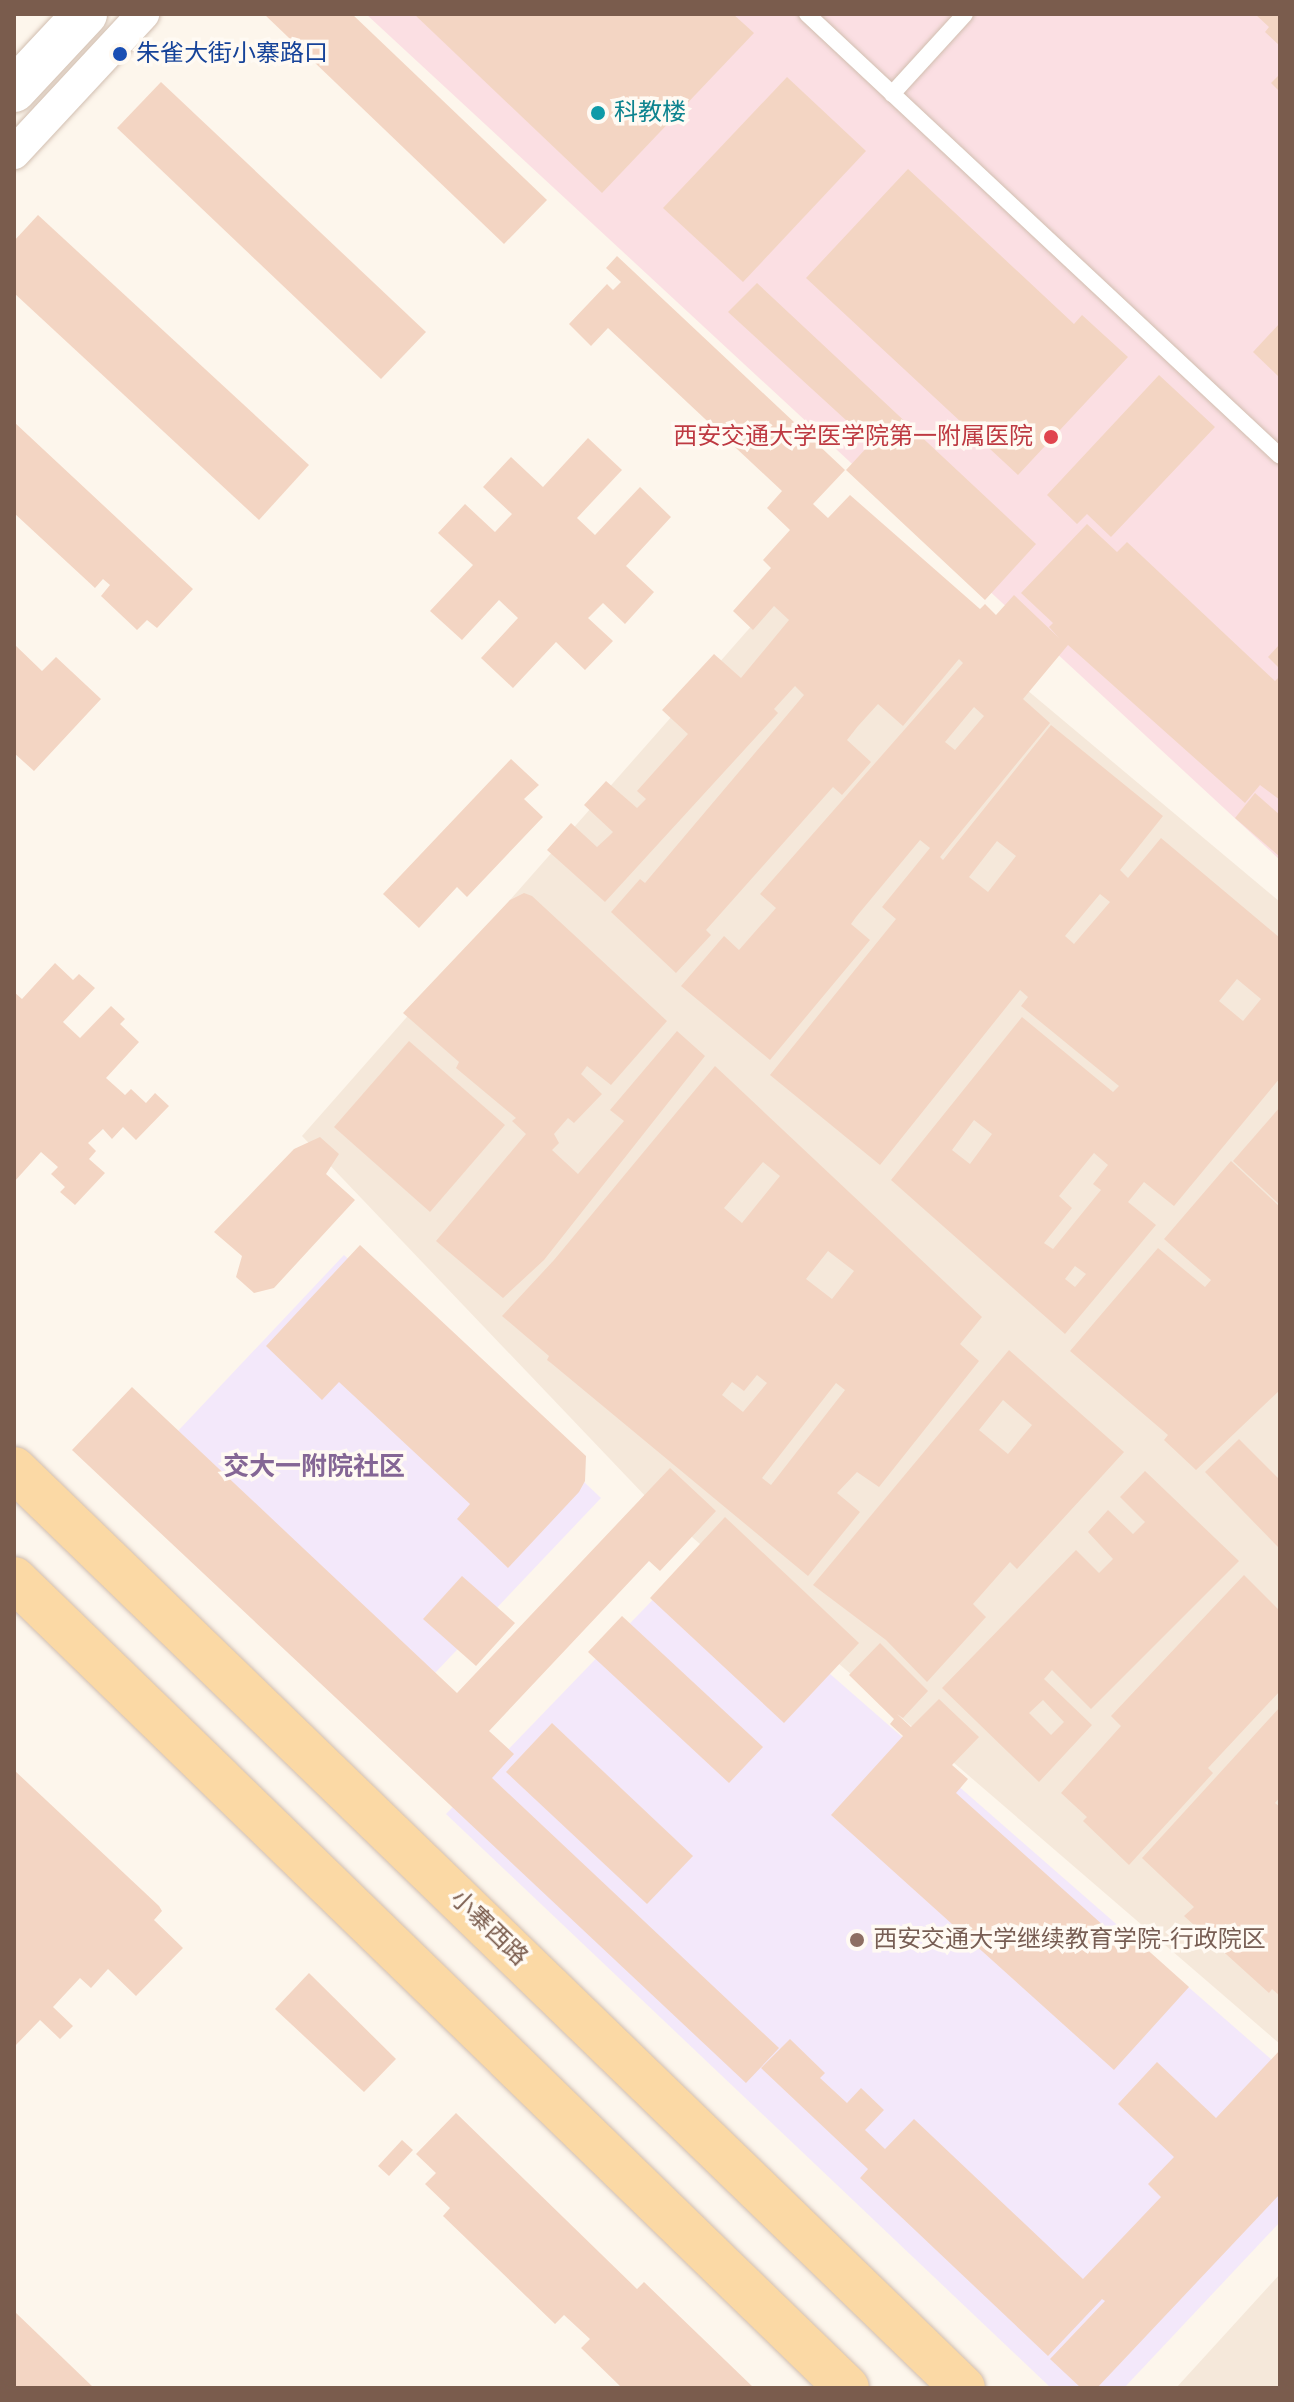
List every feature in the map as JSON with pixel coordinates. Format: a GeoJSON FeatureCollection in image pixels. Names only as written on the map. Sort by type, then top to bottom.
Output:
{"type":"FeatureCollection","features":[{"type":"Feature","properties":{"kind":"main road"},"geometry":{"type":"LineString","coordinates":[[14,90],[85,14]]}},
{"type":"Feature","properties":{"kind":"main road","name":"小寨西路"},"geometry":{"type":"LineString","coordinates":[[14,1469],[963,2388]]}},
{"type":"Feature","properties":{"kind":"main road"},"geometry":{"type":"LineString","coordinates":[[14,1579],[847,2388]]}},
{"type":"Feature","properties":{"kind":"street"},"geometry":{"type":"LineString","coordinates":[[14,153],[143,14]]}},
{"type":"Feature","properties":{"kind":"lane"},"geometry":{"type":"LineString","coordinates":[[807,14],[1280,456]]}},
{"type":"Feature","properties":{"kind":"lane"},"geometry":{"type":"LineString","coordinates":[[892,94],[965,14]]}},
{"type":"Feature","properties":{"kind":"shaded area","name":"西安交通大学医学院第一附属医院"},"geometry":{"type":"Polygon","coordinates":[[[366,14],[1280,14],[1280,860],[366,14]]]}},
{"type":"Feature","properties":{"kind":"shaded area"},"geometry":{"type":"Polygon","coordinates":[[[836,530],[1280,902],[1280,2044],[649,1500],[302,1136],[836,530]]]}},
{"type":"Feature","properties":{"kind":"shaded area"},"geometry":{"type":"Polygon","coordinates":[[[344,1255],[601,1498],[434,1674],[177,1432],[344,1255]]]}},
{"type":"Feature","properties":{"kind":"shaded area","name":"西安交通大学继续教育学院-行政院区"},"geometry":{"type":"Polygon","coordinates":[[[695,1556],[1280,2067],[1280,2222],[1124,2388],[1051,2388],[446,1814],[695,1556]]]}},
{"type":"Feature","properties":{"kind":"shaded area"},"geometry":{"type":"Polygon","coordinates":[[[1280,2274],[1280,2388],[1176,2388],[1280,2274]]]}},
{"type":"Feature","properties":{"kind":"building"},"geometry":{"type":"Polygon","coordinates":[[[264,14],[352,14],[547,200],[504,244],[264,14]]]}},
{"type":"Feature","properties":{"kind":"building","name":"科教楼"},"geometry":{"type":"Polygon","coordinates":[[[414,14],[733,14],[754,33],[602,193],[414,14]]]}},
{"type":"Feature","properties":{"kind":"building"},"geometry":{"type":"Polygon","coordinates":[[[1255,14],[1280,14],[1280,46],[1265,32],[1269,27],[1255,14]]]}},
{"type":"Feature","properties":{"kind":"building"},"geometry":{"type":"Polygon","coordinates":[[[1280,74],[1280,92],[1271,83],[1280,74]]]}},
{"type":"Feature","properties":{"kind":"building"},"geometry":{"type":"Polygon","coordinates":[[[787,77],[866,151],[743,282],[663,208],[787,77]]]}},
{"type":"Feature","properties":{"kind":"building"},"geometry":{"type":"Polygon","coordinates":[[[161,82],[426,332],[381,379],[117,128],[161,82]]]}},
{"type":"Feature","properties":{"kind":"building"},"geometry":{"type":"Polygon","coordinates":[[[908,169],[1074,324],[1082,315],[1128,357],[1018,475],[806,278],[908,169]]]}},
{"type":"Feature","properties":{"kind":"building"},"geometry":{"type":"Polygon","coordinates":[[[38,215],[309,465],[259,520],[14,293],[14,241],[38,215]]]}},
{"type":"Feature","properties":{"kind":"building"},"geometry":{"type":"Polygon","coordinates":[[[617,256],[845,470],[813,504],[828,518],[850,495],[980,609],[985,604],[996,615],[1014,595],[1059,638],[1049,627],[1053,623],[1021,593],[1087,524],[1117,552],[1127,542],[1275,681],[1280,676],[1280,800],[1260,785],[1245,803],[1068,645],[1023,699],[1050,723],[940,857],[943,860],[1051,725],[1163,816],[1120,870],[1128,878],[1161,838],[1280,938],[1280,1078],[1174,1206],[1144,1182],[1128,1202],[1156,1225],[1065,1334],[891,1180],[1022,1017],[1113,1092],[1119,1086],[1021,1006],[1028,997],[1020,990],[880,1165],[770,1075],[896,919],[882,907],[930,848],[920,840],[856,917],[851,924],[870,940],[770,1060],[681,986],[724,936],[739,950],[776,908],[760,894],[963,663],[959,659],[903,726],[878,704],[858,726],[847,740],[871,762],[842,795],[833,787],[706,930],[711,935],[676,973],[611,912],[640,879],[645,883],[804,695],[795,686],[774,709],[778,713],[605,902],[547,850],[571,823],[597,847],[609,836],[613,832],[584,805],[606,781],[637,808],[646,799],[637,791],[688,734],[662,710],[714,654],[741,678],[789,620],[774,606],[753,630],[733,611],[771,568],[763,560],[790,530],[767,508],[782,491],[608,328],[591,346],[569,324],[607,284],[613,290],[621,282],[606,268],[617,256]],[[974,707],[945,742],[955,750],[984,716],[974,707]],[[997,841],[969,877],[988,892],[1016,856],[997,841]],[[1100,894],[1065,936],[1074,944],[1110,902],[1100,894]],[[1237,979],[1219,1001],[1243,1021],[1261,999],[1237,979]],[[974,1120],[952,1150],[970,1164],[992,1134],[974,1120]],[[1094,1153],[1059,1196],[1072,1208],[1044,1243],[1053,1249],[1101,1190],[1093,1184],[1108,1165],[1094,1153]],[[1075,1266],[1065,1279],[1075,1287],[1086,1274],[1075,1266]]]}},
{"type":"Feature","properties":{"kind":"building"},"geometry":{"type":"Polygon","coordinates":[[[757,283],[1036,544],[985,600],[846,470],[871,443],[728,312],[757,283]]]}},
{"type":"Feature","properties":{"kind":"building"},"geometry":{"type":"Polygon","coordinates":[[[1280,323],[1280,378],[1253,352],[1280,323]]]}},
{"type":"Feature","properties":{"kind":"building"},"geometry":{"type":"Polygon","coordinates":[[[1159,375],[1215,427],[1111,537],[1087,514],[1077,524],[1047,495],[1159,375]]]}},
{"type":"Feature","properties":{"kind":"building"},"geometry":{"type":"Polygon","coordinates":[[[14,422],[193,589],[157,628],[147,620],[137,630],[101,596],[110,585],[103,579],[95,588],[14,513],[14,422]]]}},
{"type":"Feature","properties":{"kind":"building"},"geometry":{"type":"Polygon","coordinates":[[[588,438],[622,470],[577,518],[595,535],[640,487],[671,517],[626,566],[654,592],[625,624],[603,603],[588,618],[613,641],[585,670],[556,642],[513,688],[481,658],[518,618],[499,600],[462,640],[430,611],[473,565],[438,533],[465,504],[495,532],[512,514],[483,487],[511,457],[543,487],[588,438]]]}},
{"type":"Feature","properties":{"kind":"building"},"geometry":{"type":"Polygon","coordinates":[[[14,644],[42,671],[56,657],[101,699],[34,771],[14,753],[14,644]]]}},
{"type":"Feature","properties":{"kind":"building"},"geometry":{"type":"Polygon","coordinates":[[[1280,644],[1280,669],[1268,657],[1280,644]]]}},
{"type":"Feature","properties":{"kind":"building"},"geometry":{"type":"Polygon","coordinates":[[[511,759],[539,785],[524,799],[543,817],[467,897],[457,887],[419,928],[383,894],[511,759]]]}},
{"type":"Feature","properties":{"kind":"building"},"geometry":{"type":"Polygon","coordinates":[[[1255,793],[1280,815],[1280,857],[1235,818],[1255,793]]]}},
{"type":"Feature","properties":{"kind":"building"},"geometry":{"type":"Polygon","coordinates":[[[524,893],[532,896],[667,1021],[611,1085],[587,1066],[581,1074],[602,1094],[574,1123],[568,1118],[554,1134],[559,1143],[552,1150],[578,1174],[624,1121],[610,1110],[677,1031],[705,1056],[544,1260],[503,1298],[436,1241],[526,1134],[512,1121],[516,1118],[456,1068],[459,1062],[403,1013],[510,900],[524,893]]]}},
{"type":"Feature","properties":{"kind":"building"},"geometry":{"type":"Polygon","coordinates":[[[55,963],[73,980],[79,974],[95,988],[63,1022],[80,1038],[111,1006],[125,1019],[120,1024],[139,1042],[106,1078],[125,1095],[131,1089],[146,1103],[155,1093],[169,1106],[136,1140],[123,1127],[112,1139],[103,1129],[88,1143],[96,1151],[89,1159],[105,1173],[75,1205],[60,1192],[65,1187],[51,1174],[58,1167],[41,1152],[14,1182],[14,992],[22,999],[55,963]]]}},
{"type":"Feature","properties":{"kind":"building"},"geometry":{"type":"Polygon","coordinates":[[[409,1041],[505,1125],[430,1212],[334,1127],[409,1041]]]}},
{"type":"Feature","properties":{"kind":"building"},"geometry":{"type":"Polygon","coordinates":[[[715,1066],[982,1317],[960,1344],[979,1361],[879,1487],[857,1472],[837,1493],[860,1512],[808,1576],[547,1360],[549,1356],[502,1316],[554,1260],[715,1066]],[[763,1162],[724,1208],[742,1223],[780,1176],[763,1162]],[[828,1251],[806,1279],[832,1299],[854,1271],[828,1251]],[[757,1375],[744,1391],[732,1382],[722,1395],[743,1412],[767,1383],[757,1375]],[[836,1383],[762,1478],[771,1485],[845,1390],[836,1383]]]}},
{"type":"Feature","properties":{"kind":"building"},"geometry":{"type":"Polygon","coordinates":[[[1280,1107],[1280,1205],[1233,1161],[1280,1107]]]}},
{"type":"Feature","properties":{"kind":"building"},"geometry":{"type":"Polygon","coordinates":[[[320,1137],[339,1154],[326,1174],[355,1200],[274,1288],[254,1293],[236,1277],[242,1256],[214,1232],[294,1149],[320,1137]]]}},
{"type":"Feature","properties":{"kind":"building"},"geometry":{"type":"Polygon","coordinates":[[[1231,1161],[1280,1207],[1280,1390],[1196,1470],[1164,1440],[1168,1435],[1070,1351],[1158,1248],[1205,1287],[1211,1280],[1164,1239],[1231,1161]]]}},
{"type":"Feature","properties":{"kind":"building"},"geometry":{"type":"Polygon","coordinates":[[[360,1245],[586,1456],[585,1481],[579,1492],[508,1568],[457,1519],[470,1504],[339,1382],[322,1400],[266,1346],[360,1245]]]}},
{"type":"Feature","properties":{"kind":"building"},"geometry":{"type":"Polygon","coordinates":[[[1009,1350],[1124,1452],[1017,1569],[1010,1562],[973,1604],[986,1617],[927,1682],[886,1640],[813,1585],[1009,1350]],[[1003,1400],[979,1430],[1008,1454],[1032,1425],[1003,1400]]]}},
{"type":"Feature","properties":{"kind":"building"},"geometry":{"type":"Polygon","coordinates":[[[132,1387],[457,1693],[670,1468],[716,1511],[660,1571],[649,1561],[489,1731],[514,1754],[492,1778],[779,2048],[746,2083],[72,1450],[132,1387]]]}},
{"type":"Feature","properties":{"kind":"building"},"geometry":{"type":"Polygon","coordinates":[[[1239,1439],[1280,1480],[1278,1547],[1205,1472],[1239,1439]]]}},
{"type":"Feature","properties":{"kind":"building"},"geometry":{"type":"Polygon","coordinates":[[[1145,1471],[1239,1561],[1091,1709],[1052,1670],[1044,1679],[1092,1725],[1039,1782],[942,1688],[1076,1550],[1099,1573],[1113,1559],[1088,1532],[1108,1510],[1133,1534],[1145,1522],[1120,1497],[1145,1471]],[[1043,1700],[1029,1713],[1051,1735],[1064,1722],[1043,1700]]]}},
{"type":"Feature","properties":{"kind":"building"},"geometry":{"type":"Polygon","coordinates":[[[725,1517],[859,1643],[784,1723],[650,1598],[725,1517]]]}},
{"type":"Feature","properties":{"kind":"building"},"geometry":{"type":"Polygon","coordinates":[[[1244,1575],[1280,1611],[1280,1691],[1208,1768],[1213,1773],[1129,1865],[1083,1821],[1087,1817],[1061,1793],[1121,1726],[1111,1716],[1244,1575]]]}},
{"type":"Feature","properties":{"kind":"building"},"geometry":{"type":"Polygon","coordinates":[[[462,1576],[515,1623],[476,1666],[423,1619],[462,1576]]]}},
{"type":"Feature","properties":{"kind":"building"},"geometry":{"type":"Polygon","coordinates":[[[622,1616],[763,1747],[729,1783],[588,1652],[622,1616]]]}},
{"type":"Feature","properties":{"kind":"building"},"geometry":{"type":"Polygon","coordinates":[[[880,1643],[928,1691],[903,1718],[897,1714],[911,1727],[939,1699],[979,1737],[952,1765],[968,1779],[956,1793],[1124,1944],[1132,1936],[1189,1987],[1114,2070],[831,1815],[903,1736],[890,1724],[894,1719],[849,1675],[880,1643]]]}},
{"type":"Feature","properties":{"kind":"building"},"geometry":{"type":"Polygon","coordinates":[[[1280,1707],[1280,1797],[1275,1803],[1280,1807],[1280,1996],[1272,1989],[1269,1993],[1184,1916],[1194,1907],[1142,1858],[1280,1707]]]}},
{"type":"Feature","properties":{"kind":"building"},"geometry":{"type":"Polygon","coordinates":[[[552,1723],[693,1856],[647,1904],[506,1772],[552,1723]]]}},
{"type":"Feature","properties":{"kind":"building"},"geometry":{"type":"Polygon","coordinates":[[[14,1770],[159,1906],[162,1911],[154,1920],[183,1948],[136,1996],[108,1969],[91,1988],[80,1978],[53,2007],[73,2026],[60,2039],[40,2020],[14,2047],[14,1770]]]}},
{"type":"Feature","properties":{"kind":"building"},"geometry":{"type":"Polygon","coordinates":[[[309,1973],[396,2059],[364,2092],[275,2009],[309,1973]]]}},
{"type":"Feature","properties":{"kind":"building"},"geometry":{"type":"Polygon","coordinates":[[[790,2039],[825,2073],[820,2078],[847,2103],[861,2088],[884,2110],[865,2130],[885,2149],[914,2119],[1083,2279],[1161,2197],[1148,2184],[1174,2157],[1118,2104],[1157,2062],[1216,2118],[1280,2050],[1280,2194],[1097,2388],[1081,2388],[1050,2359],[1105,2301],[1102,2299],[1048,2356],[860,2178],[868,2169],[761,2068],[790,2039]]]}},
{"type":"Feature","properties":{"kind":"building"},"geometry":{"type":"Polygon","coordinates":[[[456,2113],[637,2289],[644,2282],[754,2388],[622,2388],[581,2348],[590,2339],[564,2315],[555,2324],[443,2216],[450,2208],[425,2184],[436,2173],[416,2154],[456,2113]]]}},
{"type":"Feature","properties":{"kind":"building"},"geometry":{"type":"Polygon","coordinates":[[[402,2140],[413,2150],[389,2176],[378,2166],[402,2140]]]}},
{"type":"Feature","properties":{"kind":"building"},"geometry":{"type":"Polygon","coordinates":[[[14,2311],[94,2388],[14,2388],[14,2311]]]}},
{"type":"Feature","properties":{"kind":"place","name":"朱雀大街小寨路口"},"geometry":{"type":"Point","coordinates":[120,54]}},
{"type":"Feature","properties":{"kind":"place","name":"科教楼"},"geometry":{"type":"Point","coordinates":[598,113]}},
{"type":"Feature","properties":{"kind":"place","name":"西安交通大学医学院第一附属医院"},"geometry":{"type":"Point","coordinates":[1051,437]}},
{"type":"Feature","properties":{"kind":"place","name":"西安交通大学继续教育学院-行政院区"},"geometry":{"type":"Point","coordinates":[857,1940]}},
{"type":"Feature","properties":{"kind":"district","name":"交大一附院社区"},"geometry":{"type":"Point","coordinates":[314,1468]}}]}
